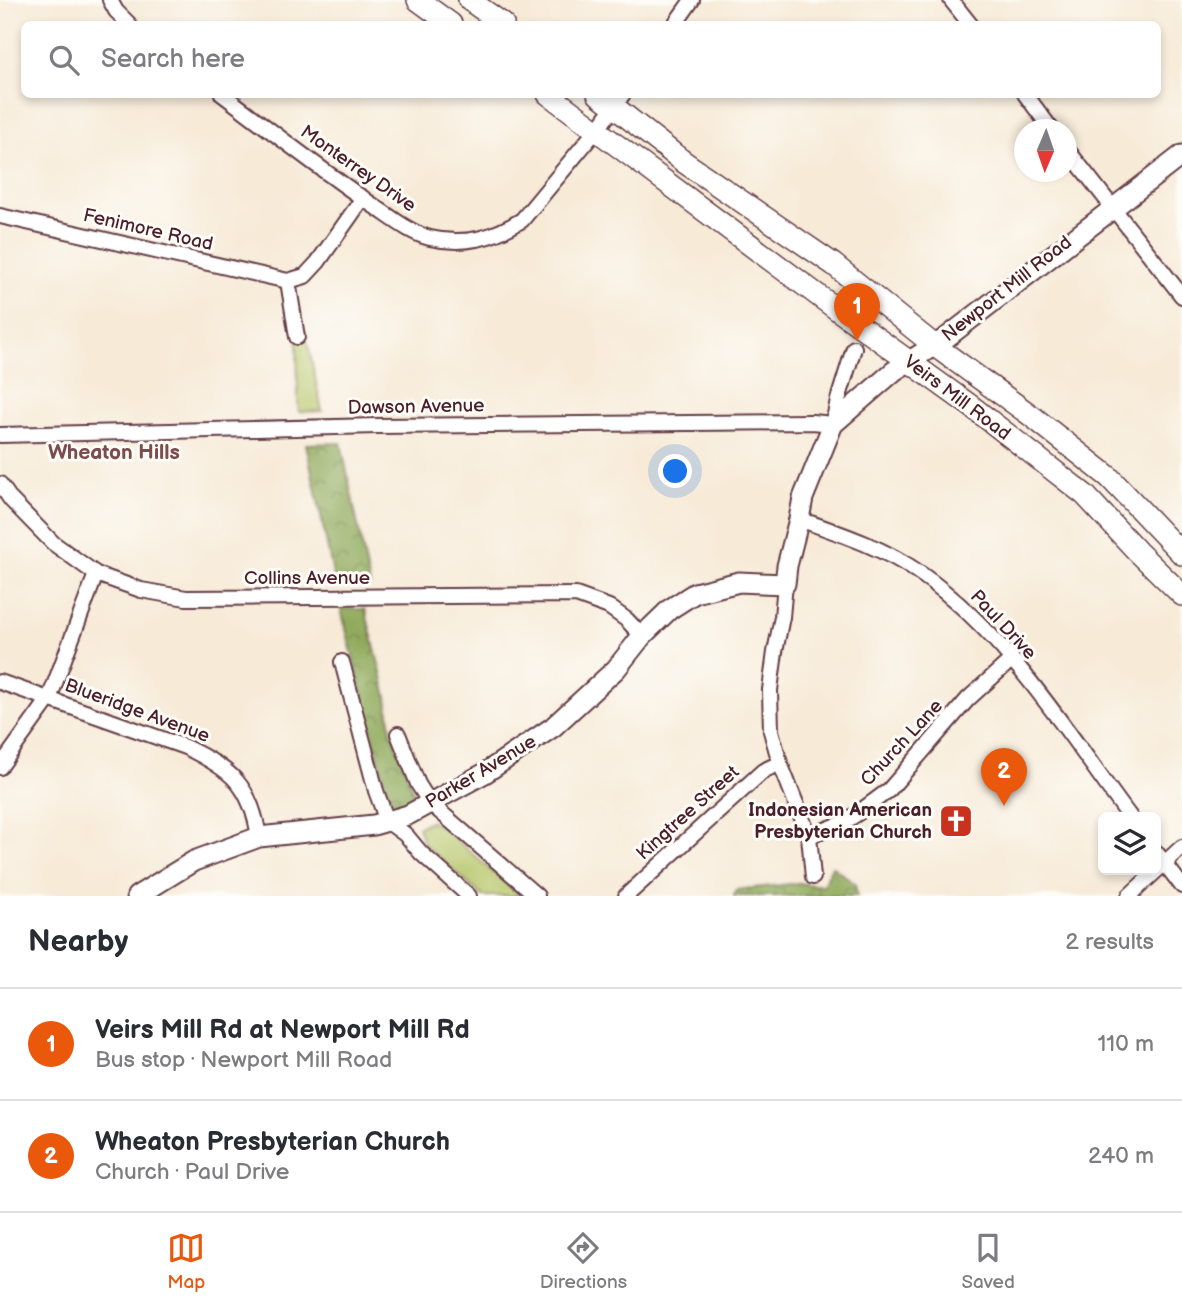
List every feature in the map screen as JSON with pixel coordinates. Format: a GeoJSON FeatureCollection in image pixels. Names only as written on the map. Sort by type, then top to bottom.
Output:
{"type":"FeatureCollection","features":[{"type":"Feature","properties":{"kind":"main road"},"geometry":{"type":"LineString","coordinates":[[418,0],[447,21]]}},
{"type":"Feature","properties":{"kind":"main road"},"geometry":{"type":"LineString","coordinates":[[469,0],[499,21]]}},
{"type":"Feature","properties":{"kind":"main road","name":"Veirs Mill Road"},"geometry":{"type":"LineString","coordinates":[[563,98],[607,110],[833,264],[935,346],[1027,412],[1109,477],[1182,554]]}},
{"type":"Feature","properties":{"kind":"main road","name":"Veirs Mill Road"},"geometry":{"type":"LineString","coordinates":[[607,110],[909,361],[1085,495],[1182,595]]}},
{"type":"Feature","properties":{"kind":"street"},"geometry":{"type":"LineString","coordinates":[[110,0],[126,21]]}},
{"type":"Feature","properties":{"kind":"street"},"geometry":{"type":"LineString","coordinates":[[676,21],[692,0]]}},
{"type":"Feature","properties":{"kind":"street"},"geometry":{"type":"LineString","coordinates":[[951,0],[968,21]]}},
{"type":"Feature","properties":{"kind":"street","name":"Monterrey Drive"},"geometry":{"type":"LineString","coordinates":[[227,98],[408,229],[427,238],[452,242],[483,239],[522,219],[607,110]]}},
{"type":"Feature","properties":{"kind":"street"},"geometry":{"type":"LineString","coordinates":[[1028,98],[1044,119]]}},
{"type":"Feature","properties":{"kind":"street","name":"Newport Mill Road"},"geometry":{"type":"LineString","coordinates":[[833,424],[894,371],[935,346],[1182,155]]}},
{"type":"Feature","properties":{"kind":"street"},"geometry":{"type":"LineString","coordinates":[[1077,162],[1182,296]]}},
{"type":"Feature","properties":{"kind":"street"},"geometry":{"type":"LineString","coordinates":[[297,337],[288,281],[304,276],[318,262],[363,198]]}},
{"type":"Feature","properties":{"kind":"street","name":"Fenimore Road"},"geometry":{"type":"LineString","coordinates":[[0,216],[288,281]]}},
{"type":"Feature","properties":{"kind":"street","name":"Newport Mill Road"},"geometry":{"type":"LineString","coordinates":[[813,877],[809,836],[780,763],[771,731],[770,690],[787,566],[803,498],[833,424],[854,348]]}},
{"type":"Feature","properties":{"kind":"street","name":"Dawson Avenue"},"geometry":{"type":"LineString","coordinates":[[0,435],[377,426],[799,422],[833,424]]}},
{"type":"Feature","properties":{"kind":"street","name":"Collins Avenue"},"geometry":{"type":"LineString","coordinates":[[0,484],[10,500],[53,543],[96,574],[141,590],[186,598],[576,595],[609,607],[627,620],[642,636]]}},
{"type":"Feature","properties":{"kind":"street","name":"Paul Drive"},"geometry":{"type":"LineString","coordinates":[[799,519],[878,549],[920,573],[975,619],[1049,707],[1126,812]]}},
{"type":"Feature","properties":{"kind":"street"},"geometry":{"type":"LineString","coordinates":[[0,766],[49,699],[96,574]]}},
{"type":"Feature","properties":{"kind":"street","name":"Parker Avenue"},"geometry":{"type":"LineString","coordinates":[[137,896],[194,861],[259,837],[374,825],[408,815],[485,773],[553,727],[616,669],[642,636],[670,609],[695,593],[739,582],[785,584]]}},
{"type":"Feature","properties":{"kind":"street","name":"Church Lane"},"geometry":{"type":"LineString","coordinates":[[809,836],[842,824],[889,790],[968,699],[1011,660]]}},
{"type":"Feature","properties":{"kind":"street"},"geometry":{"type":"LineString","coordinates":[[342,662],[376,791],[387,821],[406,835],[421,853],[469,896]]}},
{"type":"Feature","properties":{"kind":"street","name":"Blueridge Avenue"},"geometry":{"type":"LineString","coordinates":[[0,682],[185,747],[214,761],[232,776],[247,794],[256,817],[259,837]]}},
{"type":"Feature","properties":{"kind":"street"},"geometry":{"type":"LineString","coordinates":[[398,734],[418,784],[429,803],[537,896]]}},
{"type":"Feature","properties":{"kind":"street","name":"Kingtree Street"},"geometry":{"type":"LineString","coordinates":[[626,896],[763,771],[780,763]]}},
{"type":"Feature","properties":{"kind":"street"},"geometry":{"type":"LineString","coordinates":[[1161,857],[1182,847]]}},
{"type":"Feature","properties":{"kind":"street"},"geometry":{"type":"LineString","coordinates":[[1161,858],[1182,886]]}},
{"type":"Feature","properties":{"kind":"street"},"geometry":{"type":"LineString","coordinates":[[1129,896],[1146,875]]}},
{"type":"Feature","properties":{"kind":"green space"},"geometry":{"type":"Polygon","coordinates":[[[306,334],[322,411],[299,412],[297,342],[306,334]]]}},
{"type":"Feature","properties":{"kind":"green space"},"geometry":{"type":"Polygon","coordinates":[[[341,443],[370,585],[335,584],[306,444],[341,443]]]}},
{"type":"Feature","properties":{"kind":"green space"},"geometry":{"type":"Polygon","coordinates":[[[341,609],[365,609],[387,697],[391,730],[415,797],[399,806],[387,792],[341,609]]]}},
{"type":"Feature","properties":{"kind":"green space"},"geometry":{"type":"Polygon","coordinates":[[[430,821],[442,827],[520,896],[482,896],[424,844],[418,827],[430,821]]]}},
{"type":"Feature","properties":{"kind":"green space"},"geometry":{"type":"Polygon","coordinates":[[[832,866],[855,884],[857,896],[734,896],[736,890],[799,883],[823,886],[832,866]]]}},
{"type":"Feature","properties":{"kind":"place","name":"Veirs Mill Rd at Newport Mill Rd"},"geometry":{"type":"Point","coordinates":[857,341]}},
{"type":"Feature","properties":{"kind":"place","name":"Wheaton Presbyterian Church"},"geometry":{"type":"Point","coordinates":[1004,806]}},
{"type":"Feature","properties":{"kind":"place","name":"Indonesian American Presbyterian Church"},"geometry":{"type":"Point","coordinates":[956,821]}},
{"type":"Feature","properties":{"kind":"district","name":"Wheaton Hills"},"geometry":{"type":"Point","coordinates":[114,452]}}]}
